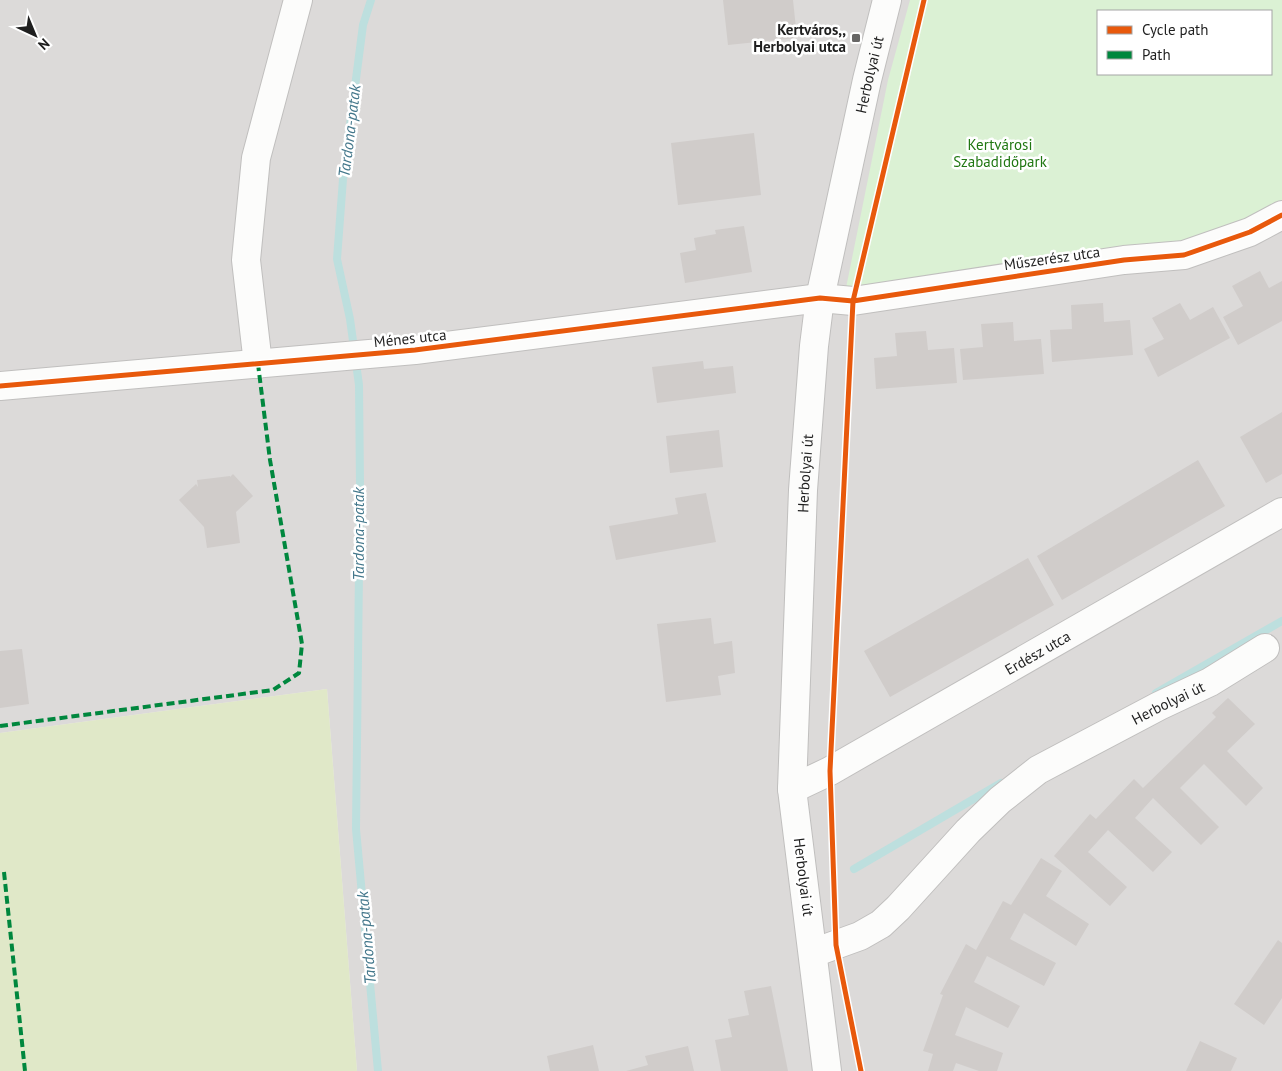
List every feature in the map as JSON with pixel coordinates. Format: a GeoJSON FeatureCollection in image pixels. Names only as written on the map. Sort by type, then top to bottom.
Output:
{"type":"FeatureCollection","features":[{"type":"Feature","properties":{"kind":"street"},"geometry":{"type":"LineString","coordinates":[[258,364],[246,260],[256,158],[298,0]]}},
{"type":"Feature","properties":{"kind":"street","name":"Herbolyai út"},"geometry":{"type":"LineString","coordinates":[[827,1071],[792,789],[803,490],[814,346],[820,298],[872,58],[887,0]]}},
{"type":"Feature","properties":{"kind":"street","name":"Műszerész utca"},"geometry":{"type":"LineString","coordinates":[[820,298],[853,301],[1116,262],[1184,255],[1250,232],[1282,215]]}},
{"type":"Feature","properties":{"kind":"street","name":"Ménes utca"},"geometry":{"type":"LineString","coordinates":[[0,386],[434,348],[820,298]]}},
{"type":"Feature","properties":{"kind":"street","name":"Erdész utca"},"geometry":{"type":"LineString","coordinates":[[792,789],[830,771],[1282,512]]}},
{"type":"Feature","properties":{"kind":"street","name":"Herbolyai út"},"geometry":{"type":"LineString","coordinates":[[813,953],[860,936],[881,924],[968,831],[1000,800],[1038,770],[1159,706],[1210,682],[1265,648]]}},
{"type":"Feature","properties":{"kind":"shaded area"},"geometry":{"type":"Polygon","coordinates":[[[0,0],[1282,0],[1282,1071],[357,1071],[327,689],[0,733],[0,0]]]}},
{"type":"Feature","properties":{"kind":"green space","name":"Kertvárosi Szabadidőpark"},"geometry":{"type":"Polygon","coordinates":[[[910,0],[1282,0],[1282,215],[1250,232],[846,288],[888,80],[910,0]]]}},
{"type":"Feature","properties":{"kind":"green space"},"geometry":{"type":"Polygon","coordinates":[[[327,689],[357,1071],[0,1071],[0,733],[327,689]]]}},
{"type":"Feature","properties":{"kind":"building"},"geometry":{"type":"Polygon","coordinates":[[[723,0],[793,0],[797,38],[728,45],[723,0]]]}},
{"type":"Feature","properties":{"kind":"building"},"geometry":{"type":"Polygon","coordinates":[[[754,133],[761,195],[678,205],[671,143],[754,133]]]}},
{"type":"Feature","properties":{"kind":"building"},"geometry":{"type":"Polygon","coordinates":[[[744,226],[752,272],[685,283],[680,253],[696,250],[694,238],[716,234],[715,230],[744,226]]]}},
{"type":"Feature","properties":{"kind":"building"},"geometry":{"type":"Polygon","coordinates":[[[1260,271],[1269,288],[1282,281],[1282,321],[1238,345],[1223,317],[1243,306],[1232,286],[1260,271]]]}},
{"type":"Feature","properties":{"kind":"building"},"geometry":{"type":"Polygon","coordinates":[[[1103,303],[1104,322],[1130,320],[1133,355],[1052,362],[1050,330],[1072,329],[1071,305],[1103,303]]]}},
{"type":"Feature","properties":{"kind":"building"},"geometry":{"type":"Polygon","coordinates":[[[1180,303],[1190,320],[1213,307],[1230,338],[1158,377],[1144,349],[1164,339],[1152,318],[1180,303]]]}},
{"type":"Feature","properties":{"kind":"building"},"geometry":{"type":"Polygon","coordinates":[[[1013,322],[1014,341],[1041,339],[1044,374],[963,380],[960,349],[983,347],[981,324],[1013,322]]]}},
{"type":"Feature","properties":{"kind":"building"},"geometry":{"type":"Polygon","coordinates":[[[926,331],[928,350],[954,348],[957,383],[876,389],[874,358],[897,356],[895,333],[926,331]]]}},
{"type":"Feature","properties":{"kind":"building"},"geometry":{"type":"Polygon","coordinates":[[[703,361],[704,369],[733,366],[736,393],[657,403],[652,367],[703,361]]]}},
{"type":"Feature","properties":{"kind":"building"},"geometry":{"type":"Polygon","coordinates":[[[1282,412],[1282,474],[1266,483],[1240,437],[1282,412]]]}},
{"type":"Feature","properties":{"kind":"building"},"geometry":{"type":"Polygon","coordinates":[[[719,430],[723,467],[670,473],[666,436],[719,430]]]}},
{"type":"Feature","properties":{"kind":"building"},"geometry":{"type":"Polygon","coordinates":[[[1198,460],[1225,506],[1062,600],[1037,556],[1198,460]]]}},
{"type":"Feature","properties":{"kind":"building"},"geometry":{"type":"Polygon","coordinates":[[[233,474],[253,496],[236,512],[240,543],[207,548],[204,527],[179,500],[196,484],[198,487],[197,480],[230,477],[233,474]]]}},
{"type":"Feature","properties":{"kind":"building"},"geometry":{"type":"Polygon","coordinates":[[[706,493],[716,542],[616,560],[609,526],[678,514],[675,498],[706,493]]]}},
{"type":"Feature","properties":{"kind":"building"},"geometry":{"type":"Polygon","coordinates":[[[1028,558],[1054,605],[890,697],[864,651],[1028,558]]]}},
{"type":"Feature","properties":{"kind":"building"},"geometry":{"type":"Polygon","coordinates":[[[711,618],[714,644],[732,641],[735,673],[718,676],[721,695],[666,702],[657,624],[711,618]]]}},
{"type":"Feature","properties":{"kind":"building"},"geometry":{"type":"Polygon","coordinates":[[[22,649],[29,704],[0,708],[0,651],[22,649]]]}},
{"type":"Feature","properties":{"kind":"building"},"geometry":{"type":"Polygon","coordinates":[[[1228,698],[1255,724],[1227,751],[1263,788],[1246,806],[1204,764],[1180,788],[1219,827],[1201,845],[1153,798],[1135,818],[1172,852],[1153,872],[1108,830],[1088,852],[1127,887],[1110,906],[1054,856],[1090,814],[1096,819],[1134,779],[1143,788],[1216,717],[1212,713],[1228,698]]]}},
{"type":"Feature","properties":{"kind":"building"},"geometry":{"type":"Polygon","coordinates":[[[1041,858],[1062,871],[1046,896],[1089,924],[1076,946],[1024,913],[1010,939],[1056,963],[1044,986],[987,956],[974,982],[1020,1006],[1008,1028],[966,1007],[955,1035],[1003,1053],[997,1071],[979,1071],[956,1063],[953,1071],[928,1071],[933,1054],[923,1051],[943,995],[940,994],[966,944],[976,950],[1003,901],[1011,905],[1041,858]]]}},
{"type":"Feature","properties":{"kind":"building"},"geometry":{"type":"Polygon","coordinates":[[[1278,940],[1282,943],[1282,998],[1264,1025],[1234,1004],[1278,940]]]}},
{"type":"Feature","properties":{"kind":"building"},"geometry":{"type":"Polygon","coordinates":[[[771,986],[788,1071],[721,1071],[715,1040],[732,1037],[728,1019],[749,1015],[744,991],[771,986]]]}},
{"type":"Feature","properties":{"kind":"building"},"geometry":{"type":"Polygon","coordinates":[[[1200,1041],[1237,1058],[1231,1071],[1186,1071],[1200,1041]]]}},
{"type":"Feature","properties":{"kind":"building"},"geometry":{"type":"Polygon","coordinates":[[[593,1045],[599,1071],[550,1071],[547,1056],[593,1045]]]}},
{"type":"Feature","properties":{"kind":"building"},"geometry":{"type":"Polygon","coordinates":[[[688,1046],[694,1071],[626,1071],[648,1065],[645,1056],[688,1046]]]}},
{"type":"Feature","properties":{"kind":"waterway","name":"Tardona-patak"},"geometry":{"type":"LineString","coordinates":[[371,0],[363,25],[343,179],[337,259],[350,319],[359,385],[360,484],[356,829],[378,1071]]}},
{"type":"Feature","properties":{"kind":"waterway"},"geometry":{"type":"LineString","coordinates":[[1156,693],[1282,621]]}},
{"type":"Feature","properties":{"kind":"waterway"},"geometry":{"type":"LineString","coordinates":[[854,869],[1001,783]]}},
{"type":"Feature","properties":{"kind":"marked path"},"geometry":{"type":"LineString","coordinates":[[0,726],[273,690],[299,673],[302,644],[270,460],[258,364]]}},
{"type":"Feature","properties":{"kind":"marked path"},"geometry":{"type":"LineString","coordinates":[[4,872],[25,1071]]}},
{"type":"Feature","properties":{"kind":"cycle path"},"geometry":{"type":"LineString","coordinates":[[861,1071],[836,945],[830,771],[853,301],[924,0]]}},
{"type":"Feature","properties":{"kind":"cycle path"},"geometry":{"type":"LineString","coordinates":[[0,386],[415,350],[820,298],[853,301],[1124,260],[1184,255],[1250,232],[1282,215]]}},
{"type":"Feature","properties":{"kind":"place","name":"Kertváros,, Herbolyai utca"},"geometry":{"type":"Point","coordinates":[856,38]}}]}
